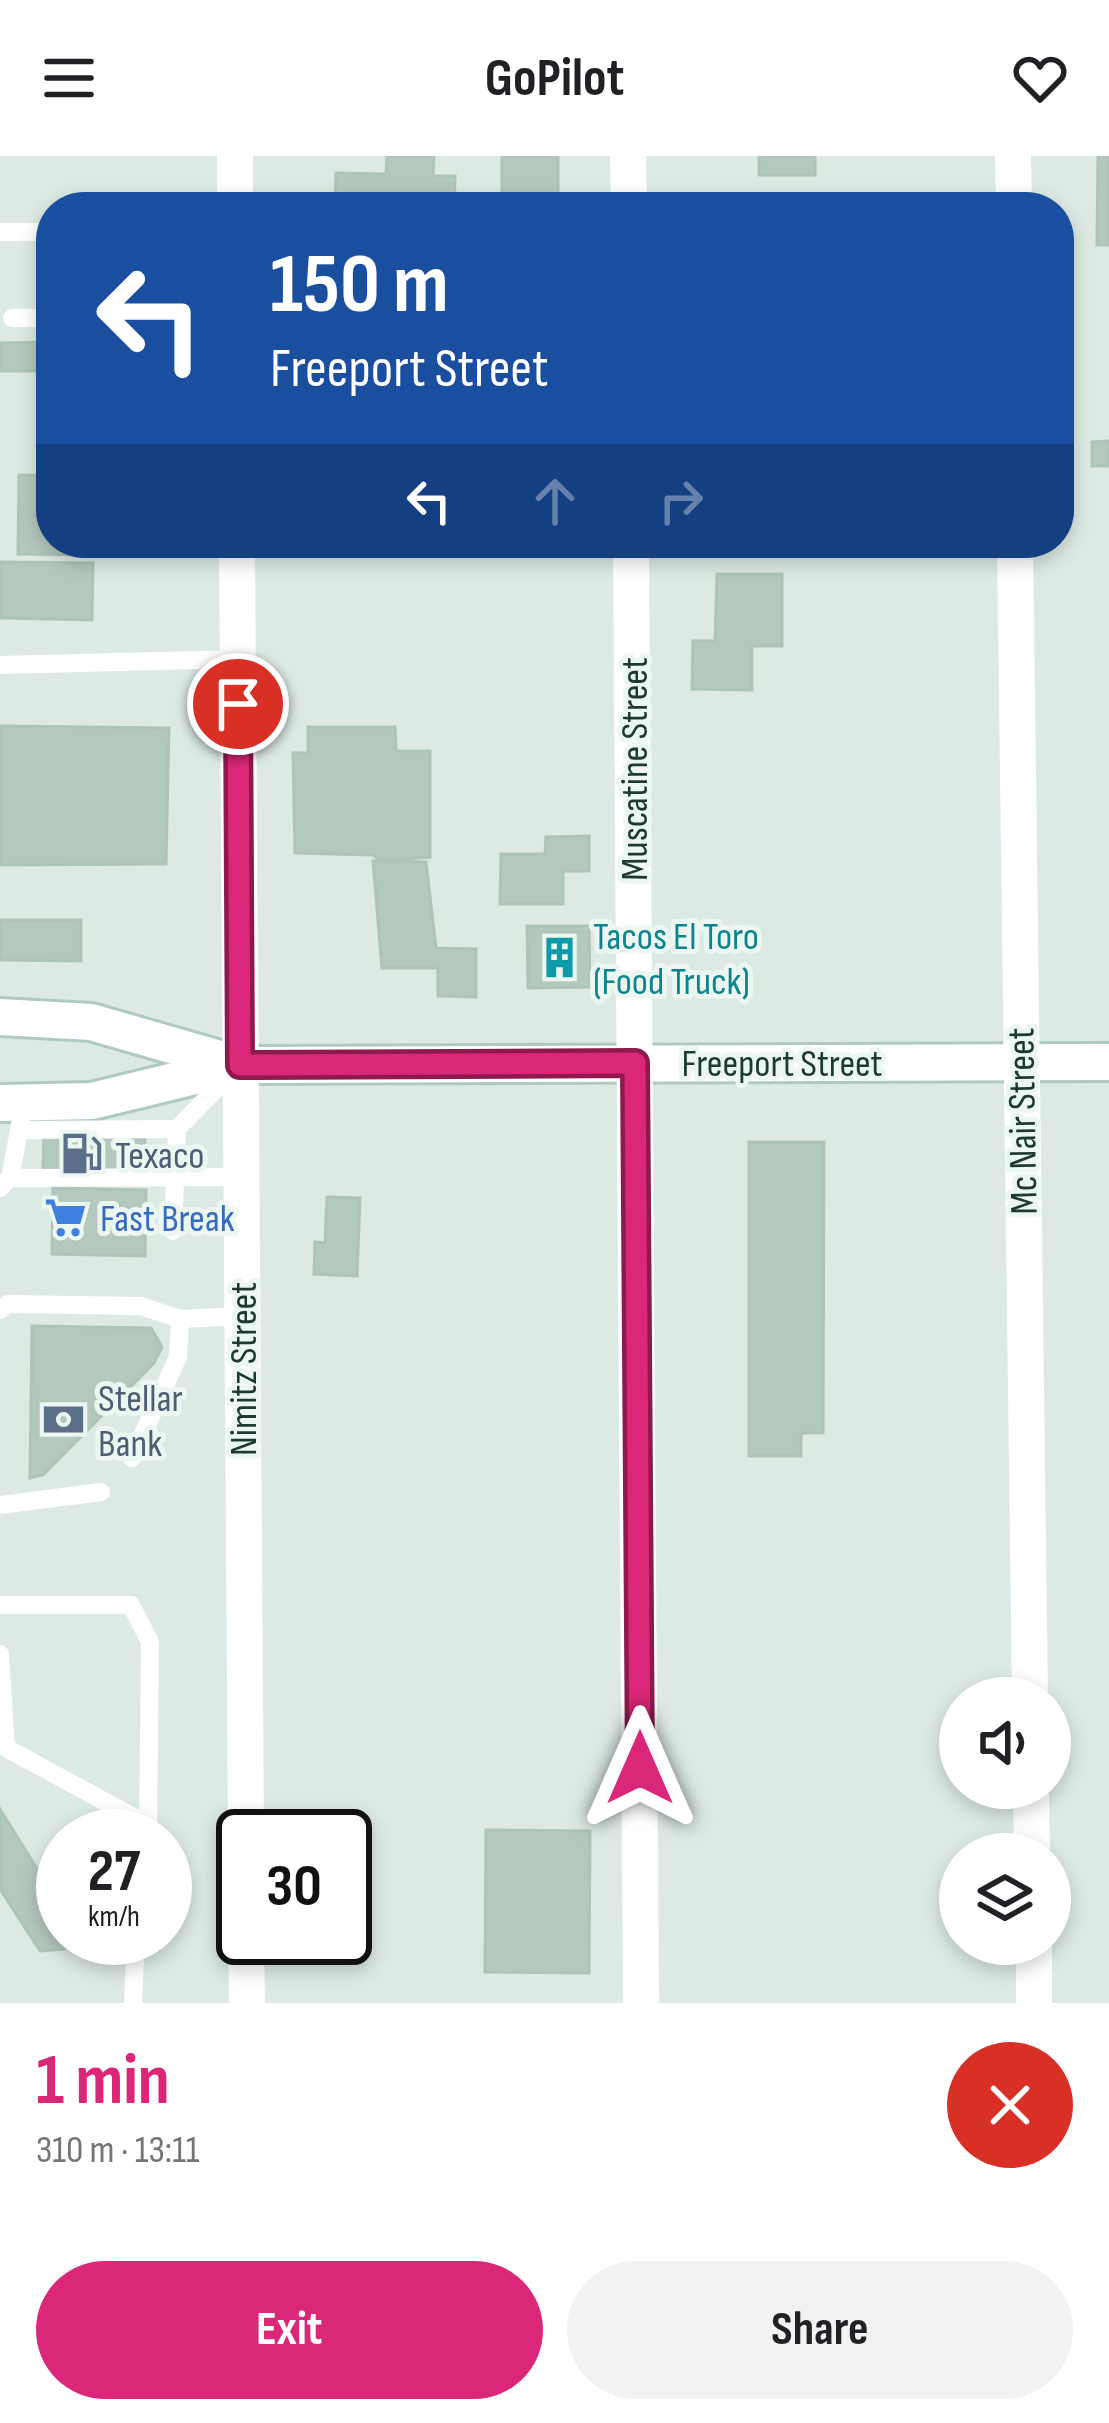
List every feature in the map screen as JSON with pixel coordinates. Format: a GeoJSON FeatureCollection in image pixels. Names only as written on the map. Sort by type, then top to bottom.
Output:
{"type":"FeatureCollection","features":[{"type":"Feature","properties":{"kind":"street"},"geometry":{"type":"LineString","coordinates":[[235,156],[235,192]]}},
{"type":"Feature","properties":{"kind":"street"},"geometry":{"type":"LineString","coordinates":[[628,156],[629,192]]}},
{"type":"Feature","properties":{"kind":"street"},"geometry":{"type":"LineString","coordinates":[[1013,156],[1014,192]]}},
{"type":"Feature","properties":{"kind":"street","name":"Nimitz Street"},"geometry":{"type":"LineString","coordinates":[[237,558],[245,1809]]}},
{"type":"Feature","properties":{"kind":"street","name":"Muscatine Street"},"geometry":{"type":"LineString","coordinates":[[631,558],[641,2003]]}},
{"type":"Feature","properties":{"kind":"street","name":"Mc Nair Street"},"geometry":{"type":"LineString","coordinates":[[1015,558],[1030,1677]]}},
{"type":"Feature","properties":{"kind":"street","name":"Freeport Street"},"geometry":{"type":"LineString","coordinates":[[0,1017],[91,1022],[240,1065]]}},
{"type":"Feature","properties":{"kind":"street","name":"Freeport Street"},"geometry":{"type":"LineString","coordinates":[[15,1112],[92,1100],[240,1065],[1109,1062]]}},
{"type":"Feature","properties":{"kind":"street"},"geometry":{"type":"LineString","coordinates":[[246,1965],[247,2003]]}},
{"type":"Feature","properties":{"kind":"street"},"geometry":{"type":"LineString","coordinates":[[1034,1965],[1034,2003]]}},
{"type":"Feature","properties":{"kind":"lane"},"geometry":{"type":"LineString","coordinates":[[0,232],[36,232]]}},
{"type":"Feature","properties":{"kind":"lane"},"geometry":{"type":"LineString","coordinates":[[12,318],[36,318]]}},
{"type":"Feature","properties":{"kind":"lane"},"geometry":{"type":"LineString","coordinates":[[0,665],[238,658]]}},
{"type":"Feature","properties":{"kind":"lane"},"geometry":{"type":"LineString","coordinates":[[173,1231],[177,1129],[240,1065]]}},
{"type":"Feature","properties":{"kind":"lane"},"geometry":{"type":"LineString","coordinates":[[177,1129],[15,1112],[5,1183],[241,1177]]}},
{"type":"Feature","properties":{"kind":"lane"},"geometry":{"type":"LineString","coordinates":[[0,1310],[8,1304],[141,1306],[180,1319],[242,1316]]}},
{"type":"Feature","properties":{"kind":"lane"},"geometry":{"type":"LineString","coordinates":[[132,1458],[178,1358],[180,1319]]}},
{"type":"Feature","properties":{"kind":"lane"},"geometry":{"type":"LineString","coordinates":[[0,1505],[101,1492]]}},
{"type":"Feature","properties":{"kind":"lane"},"geometry":{"type":"LineString","coordinates":[[0,1605],[130,1605],[150,1642],[148,1809]]}},
{"type":"Feature","properties":{"kind":"lane"},"geometry":{"type":"LineString","coordinates":[[0,1654],[7,1748],[111,1809]]}},
{"type":"Feature","properties":{"kind":"lane"},"geometry":{"type":"LineString","coordinates":[[133,2003],[135,1965]]}},
{"type":"Feature","properties":{"kind":"building"},"geometry":{"type":"Polygon","coordinates":[[[387,156],[434,156],[433,176],[455,176],[454,192],[335,192],[336,173],[386,174],[387,156]]]}},
{"type":"Feature","properties":{"kind":"building"},"geometry":{"type":"Polygon","coordinates":[[[502,156],[558,156],[558,192],[502,192],[502,156]]]}},
{"type":"Feature","properties":{"kind":"building"},"geometry":{"type":"Polygon","coordinates":[[[759,156],[815,156],[815,175],[759,175],[759,156]]]}},
{"type":"Feature","properties":{"kind":"building"},"geometry":{"type":"Polygon","coordinates":[[[1098,156],[1109,156],[1109,245],[1097,245],[1098,156]]]}},
{"type":"Feature","properties":{"kind":"building"},"geometry":{"type":"Polygon","coordinates":[[[36,342],[36,371],[0,371],[0,343],[36,342]]]}},
{"type":"Feature","properties":{"kind":"building"},"geometry":{"type":"Polygon","coordinates":[[[1109,441],[1109,466],[1092,466],[1092,442],[1109,441]]]}},
{"type":"Feature","properties":{"kind":"building"},"geometry":{"type":"Polygon","coordinates":[[[19,475],[36,476],[36,554],[18,554],[19,475]]]}},
{"type":"Feature","properties":{"kind":"building"},"geometry":{"type":"Polygon","coordinates":[[[0,562],[93,563],[92,620],[0,618],[0,562]]]}},
{"type":"Feature","properties":{"kind":"building"},"geometry":{"type":"Polygon","coordinates":[[[717,574],[782,574],[782,646],[752,646],[752,690],[692,689],[693,641],[715,641],[717,574]]]}},
{"type":"Feature","properties":{"kind":"building"},"geometry":{"type":"Polygon","coordinates":[[[0,726],[169,728],[166,864],[0,865],[0,726]]]}},
{"type":"Feature","properties":{"kind":"building"},"geometry":{"type":"Polygon","coordinates":[[[308,727],[395,727],[396,751],[430,751],[430,857],[379,861],[374,855],[295,853],[293,753],[308,753],[308,727]]]}},
{"type":"Feature","properties":{"kind":"building"},"geometry":{"type":"Polygon","coordinates":[[[589,836],[589,871],[563,871],[563,904],[500,904],[501,854],[545,854],[546,837],[589,836]]]}},
{"type":"Feature","properties":{"kind":"building"},"geometry":{"type":"Polygon","coordinates":[[[373,861],[426,862],[436,948],[476,949],[476,997],[438,996],[438,968],[382,968],[373,861]]]}},
{"type":"Feature","properties":{"kind":"building"},"geometry":{"type":"Polygon","coordinates":[[[0,920],[81,920],[81,961],[0,960],[0,920]]]}},
{"type":"Feature","properties":{"kind":"building","name":"Tacos El Toro (Food Truck)"},"geometry":{"type":"Polygon","coordinates":[[[527,926],[589,926],[590,987],[528,988],[527,926]]]}},
{"type":"Feature","properties":{"kind":"building"},"geometry":{"type":"Polygon","coordinates":[[[44,1136],[145,1138],[144,1171],[43,1169],[44,1136]]]}},
{"type":"Feature","properties":{"kind":"building"},"geometry":{"type":"Polygon","coordinates":[[[749,1142],[824,1142],[823,1433],[801,1433],[801,1456],[749,1456],[749,1142]]]}},
{"type":"Feature","properties":{"kind":"building"},"geometry":{"type":"Polygon","coordinates":[[[53,1188],[146,1190],[145,1256],[52,1254],[53,1188]]]}},
{"type":"Feature","properties":{"kind":"building"},"geometry":{"type":"Polygon","coordinates":[[[327,1197],[360,1198],[357,1276],[314,1274],[315,1242],[325,1243],[327,1197]]]}},
{"type":"Feature","properties":{"kind":"building","name":"Stellar Bank"},"geometry":{"type":"Polygon","coordinates":[[[32,1326],[151,1328],[162,1347],[154,1363],[43,1475],[30,1478],[32,1326]]]}},
{"type":"Feature","properties":{"kind":"building"},"geometry":{"type":"Polygon","coordinates":[[[0,1809],[36,1867],[36,1945],[0,1889],[0,1809]]]}},
{"type":"Feature","properties":{"kind":"building"},"geometry":{"type":"Polygon","coordinates":[[[486,1830],[590,1831],[589,1973],[485,1972],[486,1830]]]}},
{"type":"Feature","properties":{"kind":"place","name":"Tacos El Toro (Food Truck)"},"geometry":{"type":"Point","coordinates":[559,957]}},
{"type":"Feature","properties":{"kind":"place","name":"Texaco"},"geometry":{"type":"Point","coordinates":[81,1154]}},
{"type":"Feature","properties":{"kind":"place","name":"Fast Break"},"geometry":{"type":"Point","coordinates":[66,1217]}},
{"type":"Feature","properties":{"kind":"place","name":"Stellar Bank"},"geometry":{"type":"Point","coordinates":[64,1419]}},
{"type":"Feature","properties":{"kind":"route"},"geometry":{"type":"LineString","coordinates":[[238,704],[240,1065],[635,1063],[640,1768]]}}]}
